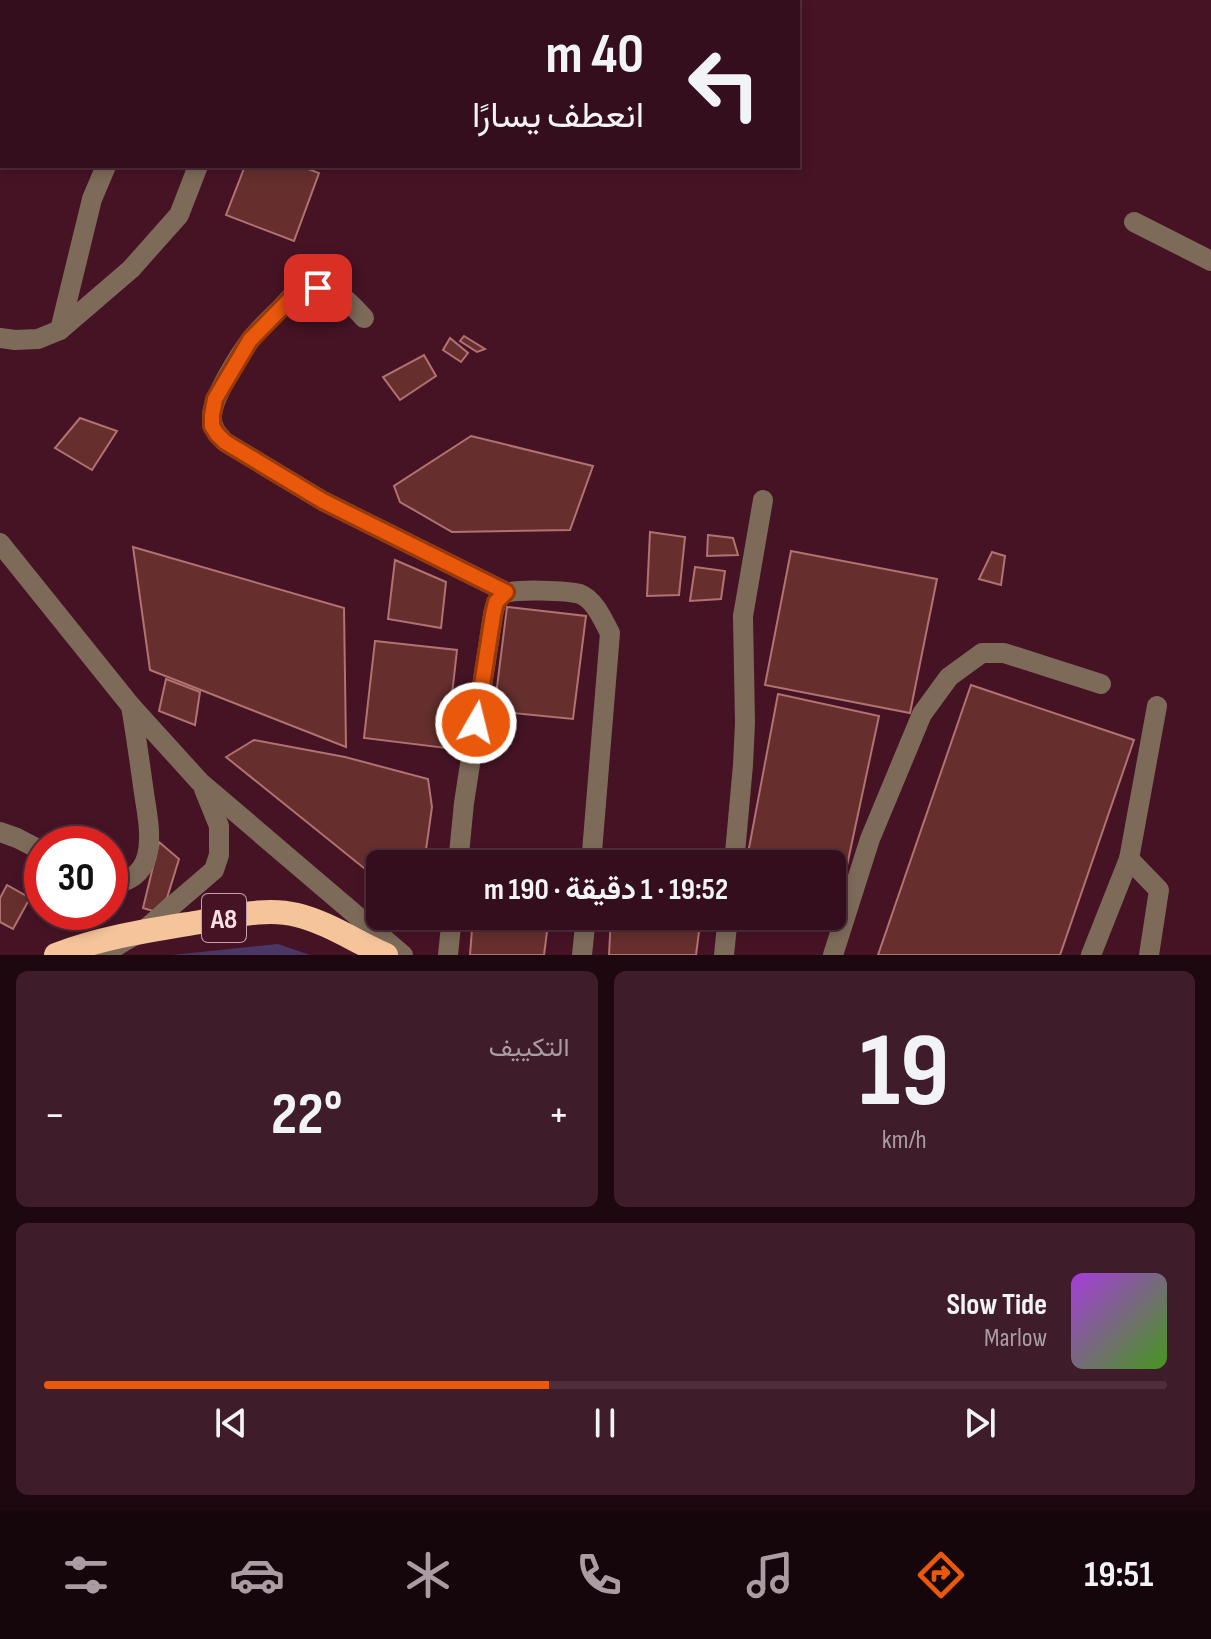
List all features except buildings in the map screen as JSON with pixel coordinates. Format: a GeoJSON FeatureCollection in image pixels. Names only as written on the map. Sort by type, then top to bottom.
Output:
{"type":"FeatureCollection","features":[{"type":"Feature","properties":{"kind":"highway","name":"A8"},"geometry":{"type":"LineString","coordinates":[[56,955],[143,931],[264,912],[295,915],[327,926],[386,955]]}},
{"type":"Feature","properties":{"kind":"street"},"geometry":{"type":"LineString","coordinates":[[60,330],[92,199],[105,168]]}},
{"type":"Feature","properties":{"kind":"street"},"geometry":{"type":"LineString","coordinates":[[0,338],[38,339],[60,330],[131,269],[179,215],[197,168]]}},
{"type":"Feature","properties":{"kind":"street"},"geometry":{"type":"LineString","coordinates":[[1134,222],[1211,261]]}},
{"type":"Feature","properties":{"kind":"street"},"geometry":{"type":"LineString","coordinates":[[364,318],[347,298],[334,291],[318,288],[299,290],[250,340],[215,399],[212,426],[225,442],[323,501],[506,592],[521,590],[580,594],[593,604],[610,633],[592,850]]}},
{"type":"Feature","properties":{"kind":"street"},"geometry":{"type":"LineString","coordinates":[[735,850],[745,723],[743,616],[763,500]]}},
{"type":"Feature","properties":{"kind":"street"},"geometry":{"type":"LineString","coordinates":[[0,543],[131,706],[200,782],[403,955]]}},
{"type":"Feature","properties":{"kind":"street"},"geometry":{"type":"LineString","coordinates":[[459,850],[493,615],[496,602],[506,592]]}},
{"type":"Feature","properties":{"kind":"street"},"geometry":{"type":"LineString","coordinates":[[833,955],[881,811],[922,714],[949,677],[982,653],[1004,653],[1101,684]]}},
{"type":"Feature","properties":{"kind":"street"},"geometry":{"type":"LineString","coordinates":[[128,881],[147,859],[148,847],[147,811],[131,706]]}},
{"type":"Feature","properties":{"kind":"street"},"geometry":{"type":"LineString","coordinates":[[1091,955],[1129,859],[1157,706]]}},
{"type":"Feature","properties":{"kind":"street"},"geometry":{"type":"LineString","coordinates":[[103,955],[143,931],[214,870],[219,855],[219,826],[200,782]]}},
{"type":"Feature","properties":{"kind":"street"},"geometry":{"type":"LineString","coordinates":[[0,832],[24,842]]}},
{"type":"Feature","properties":{"kind":"street"},"geometry":{"type":"LineString","coordinates":[[1129,859],[1159,890],[1149,955]]}},
{"type":"Feature","properties":{"kind":"street"},"geometry":{"type":"LineString","coordinates":[[448,955],[451,930]]}},
{"type":"Feature","properties":{"kind":"street"},"geometry":{"type":"LineString","coordinates":[[582,955],[585,930]]}},
{"type":"Feature","properties":{"kind":"street"},"geometry":{"type":"LineString","coordinates":[[724,955],[727,930]]}},
{"type":"Feature","properties":{"kind":"shaded area"},"geometry":{"type":"Polygon","coordinates":[[[278,944],[310,955],[172,955],[278,944]]]}},
{"type":"Feature","properties":{"kind":"route"},"geometry":{"type":"LineString","coordinates":[[318,288],[299,290],[250,340],[215,399],[212,426],[225,442],[323,501],[506,592],[496,602],[493,615],[476,723]]}}]}
